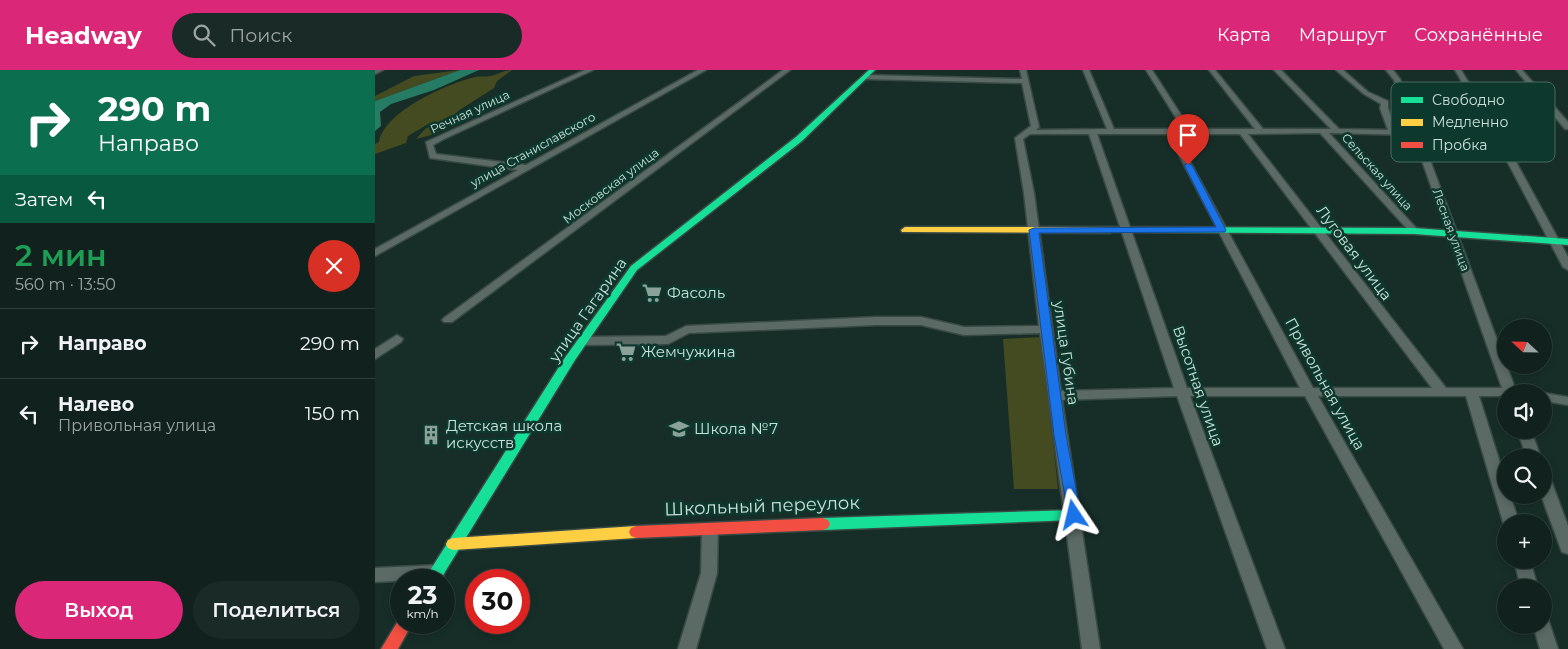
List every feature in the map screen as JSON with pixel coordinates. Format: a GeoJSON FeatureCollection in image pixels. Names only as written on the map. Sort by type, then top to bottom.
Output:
{"type":"FeatureCollection","features":[{"type":"Feature","properties":{"kind":"street"},"geometry":{"type":"LineString","coordinates":[[375,72],[380,70]]}},
{"type":"Feature","properties":{"kind":"street","name":"Речная улица"},"geometry":{"type":"LineString","coordinates":[[526,168],[433,156],[429,144],[590,70]]}},
{"type":"Feature","properties":{"kind":"street","name":"улица Станиславского"},"geometry":{"type":"LineString","coordinates":[[375,253],[703,70]]}},
{"type":"Feature","properties":{"kind":"street","name":"Московская улица"},"geometry":{"type":"LineString","coordinates":[[448,320],[787,70]]}},
{"type":"Feature","properties":{"kind":"street","name":"улица Губина"},"geometry":{"type":"LineString","coordinates":[[1023,70],[1035,127],[1019,138],[1034,230],[1045,329],[1074,515],[1091,649]]}},
{"type":"Feature","properties":{"kind":"street"},"geometry":{"type":"LineString","coordinates":[[1086,70],[1112,133]]}},
{"type":"Feature","properties":{"kind":"street"},"geometry":{"type":"LineString","coordinates":[[1149,70],[1189,133]]}},
{"type":"Feature","properties":{"kind":"street"},"geometry":{"type":"LineString","coordinates":[[1212,70],[1261,131]]}},
{"type":"Feature","properties":{"kind":"street","name":"Сельская улица"},"geometry":{"type":"LineString","coordinates":[[1277,70],[1337,131]]}},
{"type":"Feature","properties":{"kind":"street"},"geometry":{"type":"LineString","coordinates":[[1339,70],[1366,93],[1385,103],[1384,108],[1391,127]]}},
{"type":"Feature","properties":{"kind":"street","name":"Лесная улица"},"geometry":{"type":"LineString","coordinates":[[1389,70],[1398,82]]}},
{"type":"Feature","properties":{"kind":"street"},"geometry":{"type":"LineString","coordinates":[[1458,70],[1465,82]]}},
{"type":"Feature","properties":{"kind":"street"},"geometry":{"type":"LineString","coordinates":[[1519,70],[1530,82]]}},
{"type":"Feature","properties":{"kind":"street"},"geometry":{"type":"LineString","coordinates":[[869,74],[1025,80]]}},
{"type":"Feature","properties":{"kind":"street","name":"улица Гагарина"},"geometry":{"type":"LineString","coordinates":[[438,569],[582,341],[634,268],[799,139],[869,74]]}},
{"type":"Feature","properties":{"kind":"street"},"geometry":{"type":"LineString","coordinates":[[1555,111],[1568,126]]}},
{"type":"Feature","properties":{"kind":"street","name":"Сельская улица"},"geometry":{"type":"LineString","coordinates":[[1322,131],[1414,231]]}},
{"type":"Feature","properties":{"kind":"street"},"geometry":{"type":"LineString","coordinates":[[1026,132],[1391,132]]}},
{"type":"Feature","properties":{"kind":"street","name":"Луговая улица"},"geometry":{"type":"LineString","coordinates":[[1242,132],[1442,392]]}},
{"type":"Feature","properties":{"kind":"street","name":"Высотная улица"},"geometry":{"type":"LineString","coordinates":[[1093,133],[1275,649]]}},
{"type":"Feature","properties":{"kind":"street","name":"Привольная улица"},"geometry":{"type":"LineString","coordinates":[[1171,133],[1311,394],[1454,649]]}},
{"type":"Feature","properties":{"kind":"street","name":"Лесная улица"},"geometry":{"type":"LineString","coordinates":[[1426,162],[1507,384]]}},
{"type":"Feature","properties":{"kind":"street"},"geometry":{"type":"LineString","coordinates":[[1511,162],[1568,267]]}},
{"type":"Feature","properties":{"kind":"street"},"geometry":{"type":"LineString","coordinates":[[905,230],[1414,231],[1451,232],[1568,242]]}},
{"type":"Feature","properties":{"kind":"street"},"geometry":{"type":"LineString","coordinates":[[582,341],[668,340],[686,330],[876,321],[921,321],[965,331],[1045,329]]}},
{"type":"Feature","properties":{"kind":"street"},"geometry":{"type":"LineString","coordinates":[[375,355],[397,339]]}},
{"type":"Feature","properties":{"kind":"street"},"geometry":{"type":"LineString","coordinates":[[1055,396],[1183,392],[1311,394],[1497,392]]}},
{"type":"Feature","properties":{"kind":"street"},"geometry":{"type":"LineString","coordinates":[[1471,392],[1509,514]]}},
{"type":"Feature","properties":{"kind":"street"},"geometry":{"type":"LineString","coordinates":[[1552,398],[1568,401]]}},
{"type":"Feature","properties":{"kind":"street"},"geometry":{"type":"LineString","coordinates":[[1552,504],[1568,547]]}},
{"type":"Feature","properties":{"kind":"street","name":"Школьный переулок"},"geometry":{"type":"LineString","coordinates":[[453,544],[679,529],[834,522],[1074,515]]}},
{"type":"Feature","properties":{"kind":"street"},"geometry":{"type":"LineString","coordinates":[[687,649],[709,573],[710,529]]}},
{"type":"Feature","properties":{"kind":"street"},"geometry":{"type":"LineString","coordinates":[[375,576],[390,576]]}},
{"type":"Feature","properties":{"kind":"street"},"geometry":{"type":"LineString","coordinates":[[389,649],[398,634]]}},
{"type":"Feature","properties":{"kind":"street"},"geometry":{"type":"LineString","coordinates":[[1544,634],[1549,649]]}},
{"type":"Feature","properties":{"kind":"shaded area"},"geometry":{"type":"Polygon","coordinates":[[[460,70],[375,101],[375,96],[414,76],[460,70]]]}},
{"type":"Feature","properties":{"kind":"shaded area"},"geometry":{"type":"Polygon","coordinates":[[[460,70],[479,70],[434,90],[391,104],[380,112],[381,126],[375,131],[375,101],[460,70]]]}},
{"type":"Feature","properties":{"kind":"shaded area"},"geometry":{"type":"Polygon","coordinates":[[[512,70],[497,81],[494,88],[458,111],[450,124],[435,134],[416,139],[425,129],[432,125],[430,123],[408,136],[406,143],[375,154],[375,144],[379,142],[383,131],[392,120],[418,101],[448,86],[475,77],[512,70]]]}},
{"type":"Feature","properties":{"kind":"shaded area"},"geometry":{"type":"Polygon","coordinates":[[[1042,337],[1058,489],[1014,489],[1003,339],[1042,337]]]}},
{"type":"Feature","properties":{"kind":"traffic: fast"},"geometry":{"type":"LineString","coordinates":[[439,569],[570,359],[634,268],[799,139],[872,70]]}},
{"type":"Feature","properties":{"kind":"traffic: fast"},"geometry":{"type":"LineString","coordinates":[[1110,230],[1414,231],[1568,242]]}},
{"type":"Feature","properties":{"kind":"traffic: fast"},"geometry":{"type":"LineString","coordinates":[[823,524],[1074,515]]}},
{"type":"Feature","properties":{"kind":"traffic: slow"},"geometry":{"type":"LineString","coordinates":[[905,230],[1110,230]]}},
{"type":"Feature","properties":{"kind":"traffic: slow"},"geometry":{"type":"LineString","coordinates":[[453,544],[636,532]]}},
{"type":"Feature","properties":{"kind":"traffic: jam"},"geometry":{"type":"LineString","coordinates":[[636,532],[823,524]]}},
{"type":"Feature","properties":{"kind":"traffic: jam"},"geometry":{"type":"LineString","coordinates":[[389,649],[398,634]]}},
{"type":"Feature","properties":{"kind":"place","name":"Фасоль"},"geometry":{"type":"Point","coordinates":[652,293]}},
{"type":"Feature","properties":{"kind":"place","name":"Жемчужина"},"geometry":{"type":"Point","coordinates":[626,352]}},
{"type":"Feature","properties":{"kind":"place","name":"Школа №7"},"geometry":{"type":"Point","coordinates":[679,429]}},
{"type":"Feature","properties":{"kind":"place","name":"Детская школа искусств"},"geometry":{"type":"Point","coordinates":[431,435]}},
{"type":"Feature","properties":{"kind":"route"},"geometry":{"type":"LineString","coordinates":[[1074,515],[1060,435],[1045,329],[1034,230],[1222,230],[1188,165]]}}]}
